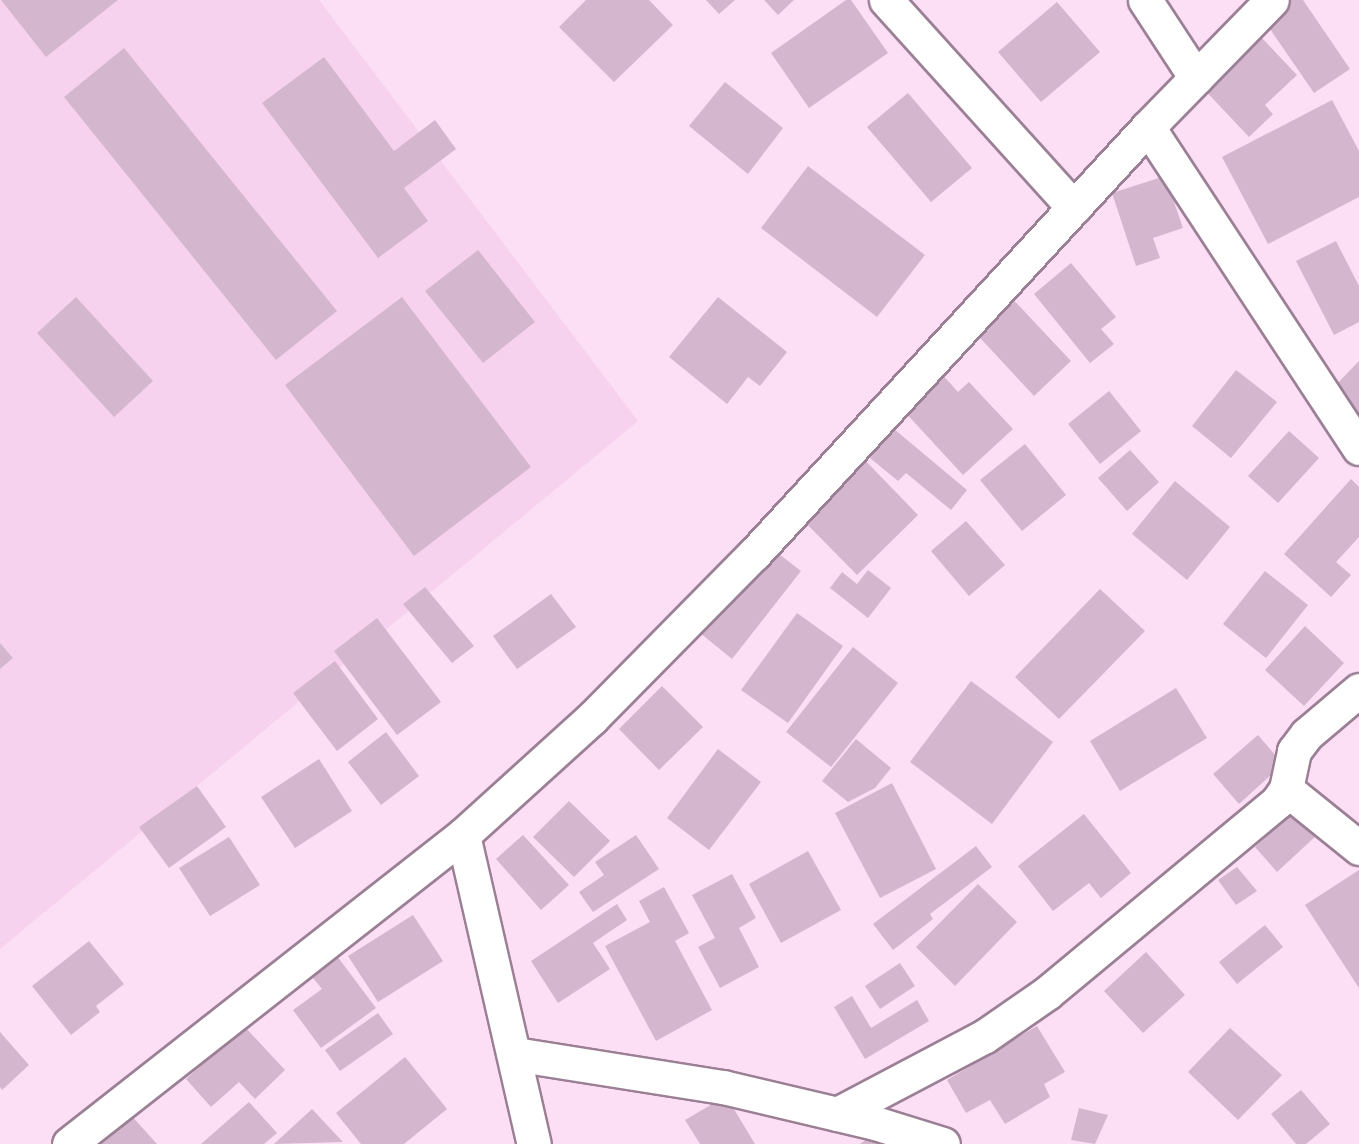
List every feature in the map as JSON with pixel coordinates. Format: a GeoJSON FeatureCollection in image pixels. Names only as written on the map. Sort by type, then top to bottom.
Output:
{"type":"FeatureCollection","features":[{"type":"Feature","properties":{"kind":"street"},"geometry":{"type":"LineString","coordinates":[[886,0],[1074,208]]}},
{"type":"Feature","properties":{"kind":"street"},"geometry":{"type":"LineString","coordinates":[[1145,0],[1196,78]]}},
{"type":"Feature","properties":{"kind":"street"},"geometry":{"type":"LineString","coordinates":[[69,1144],[463,835],[592,718],[754,554],[1148,127],[1272,0]]}},
{"type":"Feature","properties":{"kind":"street"},"geometry":{"type":"LineString","coordinates":[[1148,127],[1359,448]]}},
{"type":"Feature","properties":{"kind":"street"},"geometry":{"type":"LineString","coordinates":[[837,1114],[959,1050],[1015,1017],[1277,802],[1286,789],[1294,751],[1307,734],[1359,690]]}},
{"type":"Feature","properties":{"kind":"street"},"geometry":{"type":"LineString","coordinates":[[1286,789],[1359,848]]}},
{"type":"Feature","properties":{"kind":"street"},"geometry":{"type":"LineString","coordinates":[[463,835],[533,1143]]}},
{"type":"Feature","properties":{"kind":"street"},"geometry":{"type":"LineString","coordinates":[[514,1054],[723,1087],[837,1114],[942,1144]]}},
{"type":"Feature","properties":{"kind":"shaded area"},"geometry":{"type":"Polygon","coordinates":[[[0,0],[319,0],[638,421],[0,949],[0,0]]]}},
{"type":"Feature","properties":{"kind":"building"},"geometry":{"type":"Polygon","coordinates":[[[1,0],[118,0],[46,57],[1,0]]]}},
{"type":"Feature","properties":{"kind":"building"},"geometry":{"type":"Polygon","coordinates":[[[586,0],[649,0],[673,25],[614,82],[559,27],[586,0]]]}},
{"type":"Feature","properties":{"kind":"building"},"geometry":{"type":"Polygon","coordinates":[[[706,0],[735,0],[719,14],[706,0]]]}},
{"type":"Feature","properties":{"kind":"building"},"geometry":{"type":"Polygon","coordinates":[[[764,0],[794,0],[778,15],[764,0]]]}},
{"type":"Feature","properties":{"kind":"building"},"geometry":{"type":"Polygon","coordinates":[[[846,0],[851,0],[888,53],[809,108],[771,53],[846,0]]]}},
{"type":"Feature","properties":{"kind":"building"},"geometry":{"type":"Polygon","coordinates":[[[1279,0],[1303,0],[1350,69],[1314,93],[1259,13],[1279,0]]]}},
{"type":"Feature","properties":{"kind":"building"},"geometry":{"type":"Polygon","coordinates":[[[1057,2],[1100,52],[1041,102],[998,52],[1057,2]]]}},
{"type":"Feature","properties":{"kind":"building"},"geometry":{"type":"Polygon","coordinates":[[[1262,38],[1297,75],[1265,105],[1273,114],[1249,137],[1200,85],[1225,62],[1230,68],[1262,38]]]}},
{"type":"Feature","properties":{"kind":"building"},"geometry":{"type":"Polygon","coordinates":[[[124,48],[337,311],[276,360],[64,97],[124,48]]]}},
{"type":"Feature","properties":{"kind":"building"},"geometry":{"type":"Polygon","coordinates":[[[324,57],[394,151],[435,120],[456,149],[404,188],[428,221],[378,258],[262,103],[324,57]]]}},
{"type":"Feature","properties":{"kind":"building"},"geometry":{"type":"Polygon","coordinates":[[[725,82],[783,128],[748,174],[689,126],[725,82]]]}},
{"type":"Feature","properties":{"kind":"building"},"geometry":{"type":"Polygon","coordinates":[[[908,93],[972,168],[931,202],[867,127],[908,93]]]}},
{"type":"Feature","properties":{"kind":"building"},"geometry":{"type":"Polygon","coordinates":[[[1332,100],[1359,151],[1359,197],[1268,244],[1222,157],[1332,100]]]}},
{"type":"Feature","properties":{"kind":"building"},"geometry":{"type":"Polygon","coordinates":[[[808,166],[925,255],[877,317],[761,228],[808,166]]]}},
{"type":"Feature","properties":{"kind":"building"},"geometry":{"type":"Polygon","coordinates":[[[1165,176],[1183,228],[1153,238],[1160,258],[1136,266],[1112,193],[1165,176]]]}},
{"type":"Feature","properties":{"kind":"building"},"geometry":{"type":"Polygon","coordinates":[[[1336,241],[1359,286],[1359,322],[1334,335],[1296,261],[1336,241]]]}},
{"type":"Feature","properties":{"kind":"building"},"geometry":{"type":"Polygon","coordinates":[[[478,250],[535,322],[483,363],[425,291],[478,250]]]}},
{"type":"Feature","properties":{"kind":"building"},"geometry":{"type":"Polygon","coordinates":[[[1071,263],[1116,317],[1101,329],[1114,344],[1090,363],[1034,294],[1071,263]]]}},
{"type":"Feature","properties":{"kind":"building"},"geometry":{"type":"Polygon","coordinates":[[[1006,292],[1071,361],[1034,396],[969,326],[1006,292]]]}},
{"type":"Feature","properties":{"kind":"building"},"geometry":{"type":"Polygon","coordinates":[[[76,297],[153,381],[114,417],[37,333],[76,297]]]}},
{"type":"Feature","properties":{"kind":"building"},"geometry":{"type":"Polygon","coordinates":[[[402,297],[531,467],[414,556],[285,385],[402,297]]]}},
{"type":"Feature","properties":{"kind":"building"},"geometry":{"type":"Polygon","coordinates":[[[718,297],[787,352],[760,386],[748,377],[727,404],[669,357],[718,297]]]}},
{"type":"Feature","properties":{"kind":"building"},"geometry":{"type":"Polygon","coordinates":[[[930,361],[958,392],[969,382],[1013,429],[963,475],[891,397],[930,361]]]}},
{"type":"Feature","properties":{"kind":"building"},"geometry":{"type":"Polygon","coordinates":[[[1359,361],[1359,415],[1332,389],[1359,361]]]}},
{"type":"Feature","properties":{"kind":"building"},"geometry":{"type":"Polygon","coordinates":[[[1236,370],[1277,402],[1231,458],[1192,426],[1236,370]]]}},
{"type":"Feature","properties":{"kind":"building"},"geometry":{"type":"Polygon","coordinates":[[[1109,391],[1141,431],[1100,464],[1068,424],[1109,391]]]}},
{"type":"Feature","properties":{"kind":"building"},"geometry":{"type":"Polygon","coordinates":[[[894,429],[967,490],[951,510],[906,473],[898,481],[870,458],[894,429]]]}},
{"type":"Feature","properties":{"kind":"building"},"geometry":{"type":"Polygon","coordinates":[[[1289,431],[1319,458],[1278,503],[1248,476],[1289,431]]]}},
{"type":"Feature","properties":{"kind":"building"},"geometry":{"type":"Polygon","coordinates":[[[1025,444],[1066,495],[1022,531],[980,480],[1025,444]]]}},
{"type":"Feature","properties":{"kind":"building"},"geometry":{"type":"Polygon","coordinates":[[[1130,450],[1159,482],[1127,511],[1098,478],[1130,450]]]}},
{"type":"Feature","properties":{"kind":"building"},"geometry":{"type":"Polygon","coordinates":[[[857,452],[918,515],[857,575],[795,512],[857,452]]]}},
{"type":"Feature","properties":{"kind":"building"},"geometry":{"type":"Polygon","coordinates":[[[1351,479],[1359,487],[1359,537],[1336,562],[1351,575],[1331,597],[1284,554],[1351,479]]]}},
{"type":"Feature","properties":{"kind":"building"},"geometry":{"type":"Polygon","coordinates":[[[1175,481],[1230,527],[1187,580],[1132,534],[1175,481]]]}},
{"type":"Feature","properties":{"kind":"building"},"geometry":{"type":"Polygon","coordinates":[[[966,521],[1005,565],[969,596],[931,551],[966,521]]]}},
{"type":"Feature","properties":{"kind":"building"},"geometry":{"type":"Polygon","coordinates":[[[762,541],[801,571],[732,659],[694,628],[762,541]]]}},
{"type":"Feature","properties":{"kind":"building"},"geometry":{"type":"Polygon","coordinates":[[[868,570],[891,588],[868,618],[830,588],[842,572],[857,584],[868,570]]]}},
{"type":"Feature","properties":{"kind":"building"},"geometry":{"type":"Polygon","coordinates":[[[1265,571],[1308,605],[1266,658],[1223,624],[1265,571]]]}},
{"type":"Feature","properties":{"kind":"building"},"geometry":{"type":"Polygon","coordinates":[[[425,587],[474,646],[452,663],[403,604],[425,587]]]}},
{"type":"Feature","properties":{"kind":"building"},"geometry":{"type":"Polygon","coordinates":[[[1100,589],[1145,631],[1059,719],[1015,677],[1100,589]]]}},
{"type":"Feature","properties":{"kind":"building"},"geometry":{"type":"Polygon","coordinates":[[[551,594],[576,627],[517,669],[493,636],[551,594]]]}},
{"type":"Feature","properties":{"kind":"building"},"geometry":{"type":"Polygon","coordinates":[[[797,613],[843,646],[788,723],[741,690],[797,613]]]}},
{"type":"Feature","properties":{"kind":"building"},"geometry":{"type":"Polygon","coordinates":[[[377,618],[441,702],[397,735],[334,651],[377,618]]]}},
{"type":"Feature","properties":{"kind":"building"},"geometry":{"type":"Polygon","coordinates":[[[1305,626],[1344,663],[1304,706],[1265,670],[1305,626]]]}},
{"type":"Feature","properties":{"kind":"building"},"geometry":{"type":"Polygon","coordinates":[[[0,643],[13,658],[0,669],[0,643]]]}},
{"type":"Feature","properties":{"kind":"building"},"geometry":{"type":"Polygon","coordinates":[[[853,647],[898,683],[831,767],[786,732],[853,647]]]}},
{"type":"Feature","properties":{"kind":"building"},"geometry":{"type":"Polygon","coordinates":[[[335,661],[378,719],[337,751],[293,693],[335,661]]]}},
{"type":"Feature","properties":{"kind":"building"},"geometry":{"type":"Polygon","coordinates":[[[971,681],[1053,742],[992,824],[910,762],[971,681]]]}},
{"type":"Feature","properties":{"kind":"building"},"geometry":{"type":"Polygon","coordinates":[[[662,686],[703,727],[659,770],[619,729],[662,686]]]}},
{"type":"Feature","properties":{"kind":"building"},"geometry":{"type":"Polygon","coordinates":[[[1176,688],[1207,738],[1120,791],[1090,741],[1176,688]]]}},
{"type":"Feature","properties":{"kind":"building"},"geometry":{"type":"Polygon","coordinates":[[[386,732],[419,776],[381,805],[348,762],[386,732]]]}},
{"type":"Feature","properties":{"kind":"building"},"geometry":{"type":"Polygon","coordinates":[[[1258,735],[1283,764],[1239,804],[1213,774],[1258,735]]]}},
{"type":"Feature","properties":{"kind":"building"},"geometry":{"type":"Polygon","coordinates":[[[856,739],[891,768],[875,788],[848,802],[822,781],[856,739]]]}},
{"type":"Feature","properties":{"kind":"building"},"geometry":{"type":"Polygon","coordinates":[[[718,749],[761,782],[709,850],[667,818],[718,749]]]}},
{"type":"Feature","properties":{"kind":"building"},"geometry":{"type":"Polygon","coordinates":[[[319,759],[352,811],[295,848],[261,797],[319,759]]]}},
{"type":"Feature","properties":{"kind":"building"},"geometry":{"type":"Polygon","coordinates":[[[892,783],[936,869],[880,898],[835,813],[892,783]]]}},
{"type":"Feature","properties":{"kind":"building"},"geometry":{"type":"Polygon","coordinates":[[[197,786],[226,827],[169,868],[139,827],[197,786]]]}},
{"type":"Feature","properties":{"kind":"building"},"geometry":{"type":"Polygon","coordinates":[[[569,801],[610,841],[574,877],[533,837],[569,801]]]}},
{"type":"Feature","properties":{"kind":"building"},"geometry":{"type":"Polygon","coordinates":[[[1294,812],[1316,836],[1277,872],[1255,847],[1294,812]]]}},
{"type":"Feature","properties":{"kind":"building"},"geometry":{"type":"Polygon","coordinates":[[[1084,814],[1131,873],[1101,898],[1089,883],[1053,911],[1018,866],[1084,814]]]}},
{"type":"Feature","properties":{"kind":"building"},"geometry":{"type":"Polygon","coordinates":[[[523,835],[569,885],[541,910],[496,859],[523,835]]]}},
{"type":"Feature","properties":{"kind":"building"},"geometry":{"type":"Polygon","coordinates":[[[636,835],[659,869],[593,912],[579,892],[604,875],[595,862],[636,835]]]}},
{"type":"Feature","properties":{"kind":"building"},"geometry":{"type":"Polygon","coordinates":[[[229,837],[260,885],[210,916],[179,868],[229,837]]]}},
{"type":"Feature","properties":{"kind":"building"},"geometry":{"type":"Polygon","coordinates":[[[976,846],[992,867],[930,914],[933,919],[893,950],[873,924],[976,846]]]}},
{"type":"Feature","properties":{"kind":"building"},"geometry":{"type":"Polygon","coordinates":[[[808,851],[841,910],[781,943],[749,884],[808,851]]]}},
{"type":"Feature","properties":{"kind":"building"},"geometry":{"type":"Polygon","coordinates":[[[1237,867],[1257,891],[1236,905],[1218,880],[1237,867]]]}},
{"type":"Feature","properties":{"kind":"building"},"geometry":{"type":"Polygon","coordinates":[[[1359,870],[1359,988],[1305,905],[1359,870]]]}},
{"type":"Feature","properties":{"kind":"building"},"geometry":{"type":"Polygon","coordinates":[[[732,874],[756,918],[739,928],[759,967],[720,988],[698,947],[715,938],[692,895],[732,874]]]}},
{"type":"Feature","properties":{"kind":"building"},"geometry":{"type":"Polygon","coordinates":[[[978,884],[1017,922],[955,986],[916,947],[978,884]]]}},
{"type":"Feature","properties":{"kind":"building"},"geometry":{"type":"Polygon","coordinates":[[[664,887],[689,933],[675,941],[712,1010],[656,1041],[605,946],[650,922],[639,901],[664,887]]]}},
{"type":"Feature","properties":{"kind":"building"},"geometry":{"type":"Polygon","coordinates":[[[617,904],[627,920],[593,943],[610,969],[558,1003],[531,961],[617,904]]]}},
{"type":"Feature","properties":{"kind":"building"},"geometry":{"type":"Polygon","coordinates":[[[413,915],[443,961],[378,1002],[348,956],[413,915]]]}},
{"type":"Feature","properties":{"kind":"building"},"geometry":{"type":"Polygon","coordinates":[[[1265,925],[1283,947],[1237,984],[1219,962],[1265,925]]]}},
{"type":"Feature","properties":{"kind":"building"},"geometry":{"type":"Polygon","coordinates":[[[89,941],[124,984],[96,1006],[100,1012],[71,1035],[32,986],[89,941]]]}},
{"type":"Feature","properties":{"kind":"building"},"geometry":{"type":"Polygon","coordinates":[[[331,948],[376,1008],[321,1048],[293,1010],[322,989],[305,968],[331,948]]]}},
{"type":"Feature","properties":{"kind":"building"},"geometry":{"type":"Polygon","coordinates":[[[1146,952],[1185,995],[1143,1033],[1104,991],[1146,952]]]}},
{"type":"Feature","properties":{"kind":"building"},"geometry":{"type":"Polygon","coordinates":[[[900,963],[915,986],[880,1009],[865,986],[900,963]]]}},
{"type":"Feature","properties":{"kind":"building"},"geometry":{"type":"Polygon","coordinates":[[[852,996],[871,1028],[917,1000],[929,1021],[865,1059],[834,1007],[852,996]]]}},
{"type":"Feature","properties":{"kind":"building"},"geometry":{"type":"Polygon","coordinates":[[[378,1013],[393,1034],[340,1071],[325,1050],[378,1013]]]}},
{"type":"Feature","properties":{"kind":"building"},"geometry":{"type":"Polygon","coordinates":[[[244,1026],[285,1070],[255,1099],[239,1082],[211,1107],[186,1079],[244,1026]]]}},
{"type":"Feature","properties":{"kind":"building"},"geometry":{"type":"Polygon","coordinates":[[[1037,1026],[1065,1072],[1044,1084],[1050,1097],[1005,1124],[990,1100],[966,1113],[947,1080],[1037,1026]]]}},
{"type":"Feature","properties":{"kind":"building"},"geometry":{"type":"Polygon","coordinates":[[[1230,1028],[1282,1075],[1238,1120],[1188,1072],[1230,1028]]]}},
{"type":"Feature","properties":{"kind":"building"},"geometry":{"type":"Polygon","coordinates":[[[0,1032],[29,1065],[2,1090],[0,1087],[0,1032]]]}},
{"type":"Feature","properties":{"kind":"building"},"geometry":{"type":"Polygon","coordinates":[[[405,1057],[447,1109],[404,1144],[361,1144],[336,1113],[405,1057]]]}},
{"type":"Feature","properties":{"kind":"building"},"geometry":{"type":"Polygon","coordinates":[[[1301,1090],[1330,1124],[1306,1144],[1296,1144],[1271,1114],[1301,1090]]]}},
{"type":"Feature","properties":{"kind":"building"},"geometry":{"type":"Polygon","coordinates":[[[726,1096],[755,1144],[700,1144],[685,1120],[726,1096]]]}},
{"type":"Feature","properties":{"kind":"building"},"geometry":{"type":"Polygon","coordinates":[[[249,1102],[277,1133],[264,1144],[201,1144],[249,1102]]]}},
{"type":"Feature","properties":{"kind":"building"},"geometry":{"type":"Polygon","coordinates":[[[1079,1108],[1108,1115],[1095,1144],[1071,1140],[1079,1108]]]}},
{"type":"Feature","properties":{"kind":"building"},"geometry":{"type":"Polygon","coordinates":[[[312,1109],[343,1142],[274,1144],[312,1109]]]}},
{"type":"Feature","properties":{"kind":"building"},"geometry":{"type":"Polygon","coordinates":[[[130,1114],[157,1144],[97,1144],[130,1114]]]}},
{"type":"Feature","properties":{"kind":"building"},"geometry":{"type":"Polygon","coordinates":[[[871,1136],[877,1144],[860,1144],[871,1136]]]}}]}
